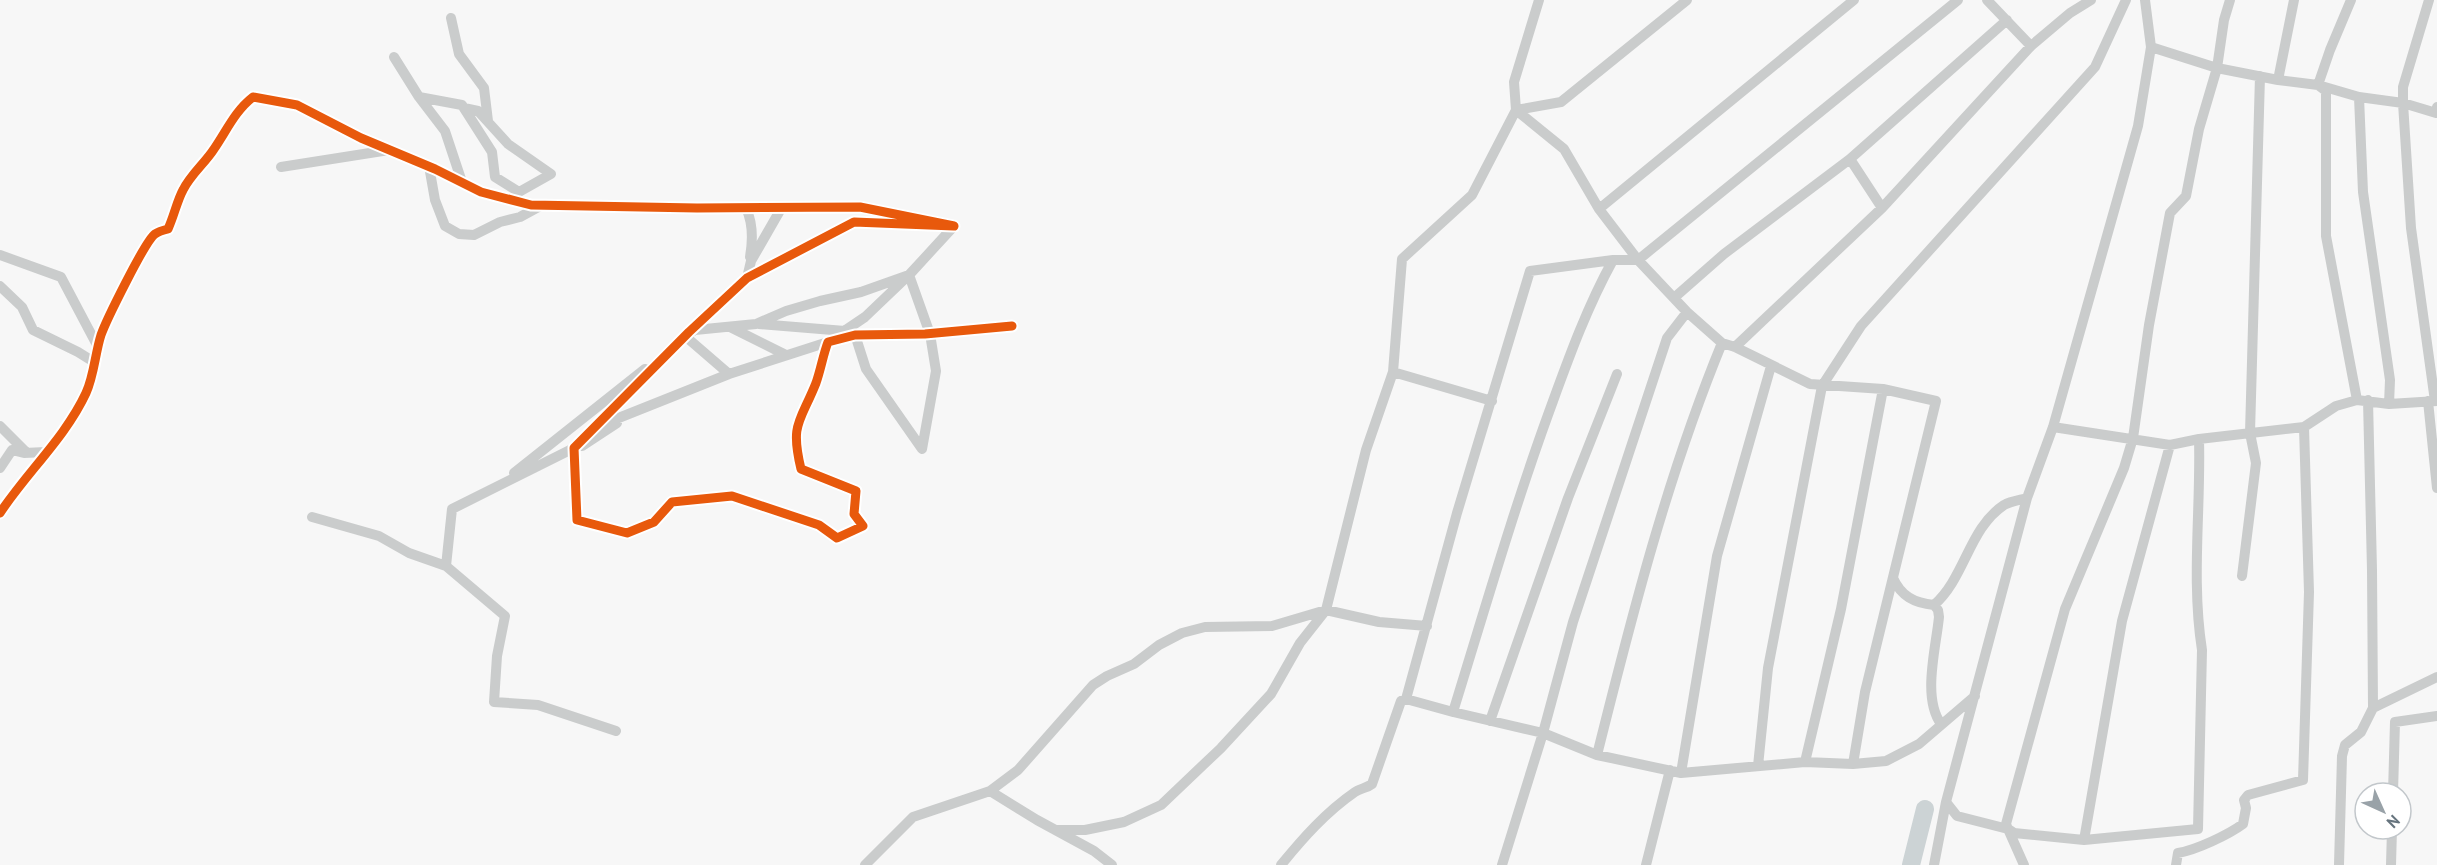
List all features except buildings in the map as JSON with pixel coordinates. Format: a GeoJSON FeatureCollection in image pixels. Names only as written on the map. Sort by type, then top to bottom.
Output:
{"type":"FeatureCollection","features":[{"type":"Feature","properties":{"kind":"street"},"geometry":{"type":"LineString","coordinates":[[1055,830],[1085,830],[1124,822],[1161,805],[1214,755],[1271,694],[1300,643],[1326,610],[1366,450],[1393,372],[1402,259],[1472,195],[1516,110],[1514,82],[1539,0]]}},
{"type":"Feature","properties":{"kind":"street"},"geometry":{"type":"LineString","coordinates":[[1516,110],[1561,102],[1687,0]]}},
{"type":"Feature","properties":{"kind":"street"},"geometry":{"type":"LineString","coordinates":[[1599,209],[1854,0]]}},
{"type":"Feature","properties":{"kind":"street"},"geometry":{"type":"LineString","coordinates":[[1406,699],[1457,513],[1530,271],[1613,260],[1638,260],[1958,0]]}},
{"type":"Feature","properties":{"kind":"street"},"geometry":{"type":"LineString","coordinates":[[1987,0],[2031,46]]}},
{"type":"Feature","properties":{"kind":"street"},"geometry":{"type":"LineString","coordinates":[[1735,347],[1882,208],[2031,46],[2070,13],[2091,0]]}},
{"type":"Feature","properties":{"kind":"street"},"geometry":{"type":"LineString","coordinates":[[1758,765],[1768,668],[1822,386],[1862,326],[2095,67],[2127,0]]}},
{"type":"Feature","properties":{"kind":"street"},"geometry":{"type":"LineString","coordinates":[[1934,865],[1946,802],[2027,498],[2053,427],[2138,126],[2151,47],[2145,0]]}},
{"type":"Feature","properties":{"kind":"street"},"geometry":{"type":"LineString","coordinates":[[2024,865],[2006,824],[2065,609],[2124,468],[2133,438],[2170,213],[2186,196],[2199,129],[2217,68],[2224,20],[2230,0]]}},
{"type":"Feature","properties":{"kind":"street"},"geometry":{"type":"LineString","coordinates":[[2278,80],[2295,0]]}},
{"type":"Feature","properties":{"kind":"street"},"geometry":{"type":"LineString","coordinates":[[2318,86],[2351,0]]}},
{"type":"Feature","properties":{"kind":"street"},"geometry":{"type":"LineString","coordinates":[[2428,0],[2403,87],[2403,103],[2411,228],[2433,401],[2437,488]]}},
{"type":"Feature","properties":{"kind":"street"},"geometry":{"type":"LineString","coordinates":[[451,18],[459,54],[484,88],[488,121]]}},
{"type":"Feature","properties":{"kind":"street"},"geometry":{"type":"LineString","coordinates":[[1675,297],[1724,254],[1850,159],[2007,20]]}},
{"type":"Feature","properties":{"kind":"street"},"geometry":{"type":"LineString","coordinates":[[2151,47],[2217,68],[2318,86],[2359,97],[2403,103],[2436,113],[2437,107]]}},
{"type":"Feature","properties":{"kind":"street"},"geometry":{"type":"LineString","coordinates":[[394,57],[419,97],[445,131],[462,182]]}},
{"type":"Feature","properties":{"kind":"street"},"geometry":{"type":"LineString","coordinates":[[2242,576],[2256,463],[2250,433],[2260,76]]}},
{"type":"Feature","properties":{"kind":"street"},"geometry":{"type":"LineString","coordinates":[[2318,86],[2325,91],[2326,236],[2362,400],[2372,570],[2373,708],[2361,732],[2345,746],[2342,756],[2339,865]]}},
{"type":"Feature","properties":{"kind":"street"},"geometry":{"type":"LineString","coordinates":[[0,513],[69,421],[87,391],[98,347],[110,313],[144,249],[154,234],[168,229],[182,192],[193,174],[214,150],[242,106],[253,97],[297,105],[481,192],[531,205],[860,207],[954,226]]}},
{"type":"Feature","properties":{"kind":"street"},"geometry":{"type":"LineString","coordinates":[[419,97],[462,105],[492,152],[495,177],[519,192],[551,174],[508,144],[478,111],[464,108]]}},
{"type":"Feature","properties":{"kind":"street"},"geometry":{"type":"LineString","coordinates":[[2359,97],[2362,192],[2390,380],[2390,405]]}},
{"type":"Feature","properties":{"kind":"street"},"geometry":{"type":"LineString","coordinates":[[1516,110],[1564,149],[1599,209],[1638,260],[1687,312],[1722,343],[1735,347],[1810,384],[1883,389],[1936,401],[1865,692],[1853,764]]}},
{"type":"Feature","properties":{"kind":"street"},"geometry":{"type":"LineString","coordinates":[[281,167],[390,150]]}},
{"type":"Feature","properties":{"kind":"street"},"geometry":{"type":"LineString","coordinates":[[1850,159],[1882,208]]}},
{"type":"Feature","properties":{"kind":"street"},"geometry":{"type":"LineString","coordinates":[[429,166],[435,200],[445,226],[459,234],[474,235],[500,222],[520,217],[542,205]]}},
{"type":"Feature","properties":{"kind":"street"},"geometry":{"type":"LineString","coordinates":[[748,273],[751,261],[782,207]]}},
{"type":"Feature","properties":{"kind":"street"},"geometry":{"type":"LineString","coordinates":[[746,208],[751,219],[752,236],[748,273]]}},
{"type":"Feature","properties":{"kind":"street"},"geometry":{"type":"LineString","coordinates":[[854,222],[954,226],[890,296],[846,332],[828,342],[817,381],[797,423],[795,446],[801,469],[856,491],[854,514],[863,526],[837,538],[819,525],[732,496],[672,502],[654,522],[627,533],[577,520],[574,449],[748,273],[854,222]]}},
{"type":"Feature","properties":{"kind":"street"},"geometry":{"type":"LineString","coordinates":[[0,255],[61,277],[98,347]]}},
{"type":"Feature","properties":{"kind":"street"},"geometry":{"type":"LineString","coordinates":[[1453,712],[1524,481],[1585,315],[1613,260]]}},
{"type":"Feature","properties":{"kind":"street"},"geometry":{"type":"LineString","coordinates":[[756,324],[786,311],[861,292],[909,274]]}},
{"type":"Feature","properties":{"kind":"street"},"geometry":{"type":"LineString","coordinates":[[857,341],[866,369],[922,449],[936,371],[930,334],[909,274]]}},
{"type":"Feature","properties":{"kind":"street"},"geometry":{"type":"LineString","coordinates":[[0,286],[22,307],[33,330],[94,362]]}},
{"type":"Feature","properties":{"kind":"street"},"geometry":{"type":"LineString","coordinates":[[1502,865],[1543,733],[1576,612],[1667,338],[1687,312]]}},
{"type":"Feature","properties":{"kind":"street"},"geometry":{"type":"LineString","coordinates":[[496,487],[695,330],[756,324],[846,332]]}},
{"type":"Feature","properties":{"kind":"street"},"geometry":{"type":"LineString","coordinates":[[595,427],[729,374],[855,334],[930,334],[1012,326]]}},
{"type":"Feature","properties":{"kind":"street"},"geometry":{"type":"LineString","coordinates":[[730,327],[786,356]]}},
{"type":"Feature","properties":{"kind":"street"},"geometry":{"type":"LineString","coordinates":[[684,337],[729,374]]}},
{"type":"Feature","properties":{"kind":"street"},"geometry":{"type":"LineString","coordinates":[[1597,755],[1638,592],[1675,467],[1722,343]]}},
{"type":"Feature","properties":{"kind":"street"},"geometry":{"type":"LineString","coordinates":[[1646,865],[1676,772],[1717,556],[1771,366]]}},
{"type":"Feature","properties":{"kind":"street"},"geometry":{"type":"LineString","coordinates":[[1393,372],[1492,401]]}},
{"type":"Feature","properties":{"kind":"street"},"geometry":{"type":"LineString","coordinates":[[1490,721],[1564,508],[1617,374]]}},
{"type":"Feature","properties":{"kind":"street"},"geometry":{"type":"LineString","coordinates":[[1805,762],[1841,609],[1883,389]]}},
{"type":"Feature","properties":{"kind":"street"},"geometry":{"type":"LineString","coordinates":[[2053,427],[2170,445],[2199,439],[2304,427],[2336,406],[2362,400],[2390,405],[2433,401]]}},
{"type":"Feature","properties":{"kind":"street"},"geometry":{"type":"LineString","coordinates":[[446,566],[452,509],[574,449],[634,411]]}},
{"type":"Feature","properties":{"kind":"street"},"geometry":{"type":"LineString","coordinates":[[0,426],[27,453]]}},
{"type":"Feature","properties":{"kind":"street"},"geometry":{"type":"LineString","coordinates":[[2176,865],[2178,854],[2191,851],[2206,842],[2232,832],[2243,824],[2246,808],[2244,800],[2248,795],[2303,780],[2309,592],[2304,427]]}},
{"type":"Feature","properties":{"kind":"street"},"geometry":{"type":"LineString","coordinates":[[1946,802],[1957,816],[2008,829],[2014,833],[2084,840],[2198,829],[2202,650],[2197,573],[2199,439]]}},
{"type":"Feature","properties":{"kind":"street"},"geometry":{"type":"LineString","coordinates":[[2084,840],[2122,621],[2170,445]]}},
{"type":"Feature","properties":{"kind":"street"},"geometry":{"type":"LineString","coordinates":[[0,468],[12,450],[27,453],[46,452]]}},
{"type":"Feature","properties":{"kind":"street"},"geometry":{"type":"LineString","coordinates":[[1934,605],[1950,588],[1986,522],[2005,505],[2027,498]]}},
{"type":"Feature","properties":{"kind":"street"},"geometry":{"type":"LineString","coordinates":[[312,517],[379,536],[409,553],[446,566],[505,616],[497,656],[494,702],[538,705],[616,731]]}},
{"type":"Feature","properties":{"kind":"street"},"geometry":{"type":"LineString","coordinates":[[1893,578],[1902,593],[1919,603],[1934,605],[1938,610],[1931,690],[1932,707],[1941,724]]}},
{"type":"Feature","properties":{"kind":"street"},"geometry":{"type":"LineString","coordinates":[[865,865],[913,817],[990,791],[1018,770],[1093,685],[1134,664],[1160,645],[1182,633],[1205,627],[1272,626],[1326,610],[1379,622],[1427,626]]}},
{"type":"Feature","properties":{"kind":"street"},"geometry":{"type":"LineString","coordinates":[[2373,708],[2437,677]]}},
{"type":"Feature","properties":{"kind":"street"},"geometry":{"type":"LineString","coordinates":[[1281,865],[1297,844],[1328,813],[1355,792],[1372,784],[1401,701],[1406,699],[1543,733],[1597,755],[1676,772],[1805,762],[1853,764],[1886,761],[1919,744],[1975,696]]}},
{"type":"Feature","properties":{"kind":"street"},"geometry":{"type":"LineString","coordinates":[[2393,781],[2395,722],[2437,716]]}},
{"type":"Feature","properties":{"kind":"street"},"geometry":{"type":"LineString","coordinates":[[990,791],[1094,851],[1112,865]]}},
{"type":"Feature","properties":{"kind":"street"},"geometry":{"type":"LineString","coordinates":[[2391,865],[2392,841]]}},
{"type":"Feature","properties":{"kind":"waterway"},"geometry":{"type":"LineString","coordinates":[[1911,865],[1925,809]]}},
{"type":"Feature","properties":{"kind":"cycle path"},"geometry":{"type":"LineString","coordinates":[[0,513],[68,425],[86,393],[101,335],[143,251],[155,234],[168,229],[186,184],[210,154],[236,115],[253,97],[297,105],[361,138],[435,169],[481,192],[531,205],[697,208],[860,207],[954,226],[854,222],[747,278],[689,332],[574,448],[577,520],[627,533],[654,522],[672,502],[732,496],[819,525],[837,538],[863,526],[854,514],[856,491],[801,469],[796,442],[798,424],[816,383],[828,342],[855,335],[925,334],[1012,326]]}}]}
